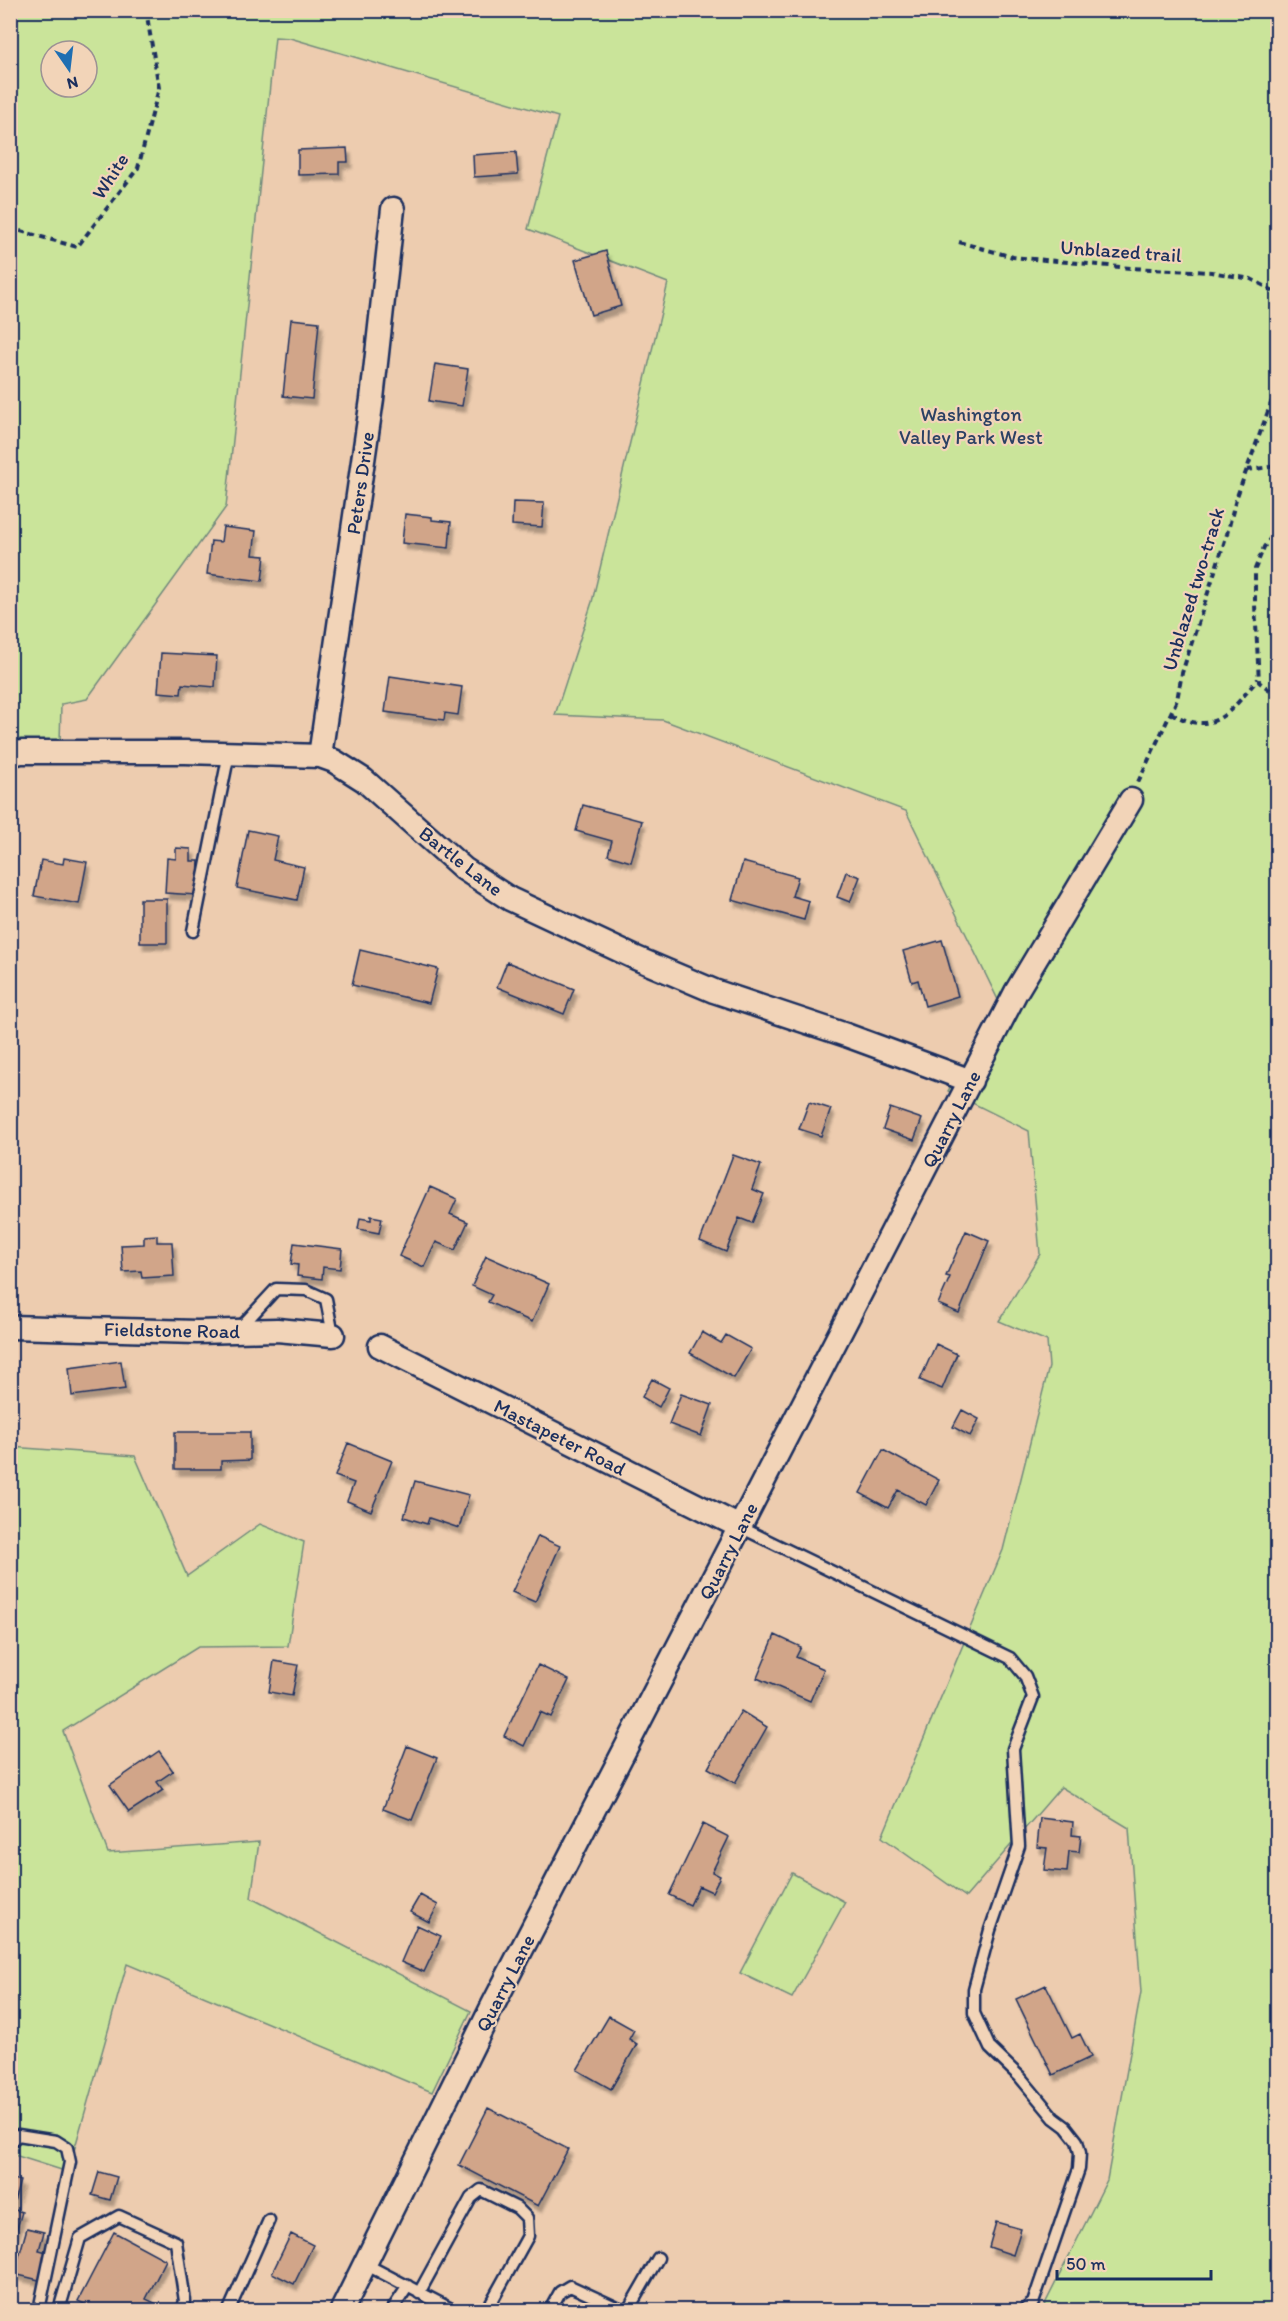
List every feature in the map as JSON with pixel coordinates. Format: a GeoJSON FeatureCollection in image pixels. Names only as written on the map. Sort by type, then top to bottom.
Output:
{"type":"FeatureCollection","features":[{"type":"Feature","properties":{"kind":"street","name":"Peters Drive"},"geometry":{"type":"LineString","coordinates":[[320,756],[372,399],[393,209]]}},
{"type":"Feature","properties":{"kind":"street","name":"Bartle Lane"},"geometry":{"type":"LineString","coordinates":[[10,755],[21,752],[320,756],[334,761],[364,780],[464,869],[510,899],[636,958],[714,991],[846,1035],[971,1081]]}},
{"type":"Feature","properties":{"kind":"street","name":"Quarry Lane"},"geometry":{"type":"LineString","coordinates":[[342,2310],[493,2005],[1016,992],[1131,800]]}},
{"type":"Feature","properties":{"kind":"street","name":"Fieldstone Road"},"geometry":{"type":"LineString","coordinates":[[10,1327],[237,1332],[277,1330],[333,1335]]}},
{"type":"Feature","properties":{"kind":"street","name":"Mastapeter Road"},"geometry":{"type":"LineString","coordinates":[[380,1346],[740,1527]]}},
{"type":"Feature","properties":{"kind":"lane"},"geometry":{"type":"LineString","coordinates":[[193,932],[229,753]]}},
{"type":"Feature","properties":{"kind":"lane"},"geometry":{"type":"LineString","coordinates":[[237,1332],[276,1289],[306,1290],[326,1299],[333,1335]]}},
{"type":"Feature","properties":{"kind":"lane"},"geometry":{"type":"LineString","coordinates":[[740,1527],[1010,1658],[1025,1676],[1033,1697],[1013,1749],[1019,1846],[990,1930],[974,1989],[974,2013],[990,2048],[1020,2077],[1054,2118],[1066,2127],[1077,2141],[1080,2153],[1079,2169],[1033,2303],[1024,2310]]}},
{"type":"Feature","properties":{"kind":"lane"},"geometry":{"type":"LineString","coordinates":[[10,2142],[18,2135],[56,2140],[67,2148],[70,2162],[39,2310]]}},
{"type":"Feature","properties":{"kind":"lane"},"geometry":{"type":"LineString","coordinates":[[419,2293],[471,2198],[481,2190],[517,2208],[527,2218],[528,2236],[487,2310]]}},
{"type":"Feature","properties":{"kind":"lane"},"geometry":{"type":"LineString","coordinates":[[59,2310],[80,2238],[119,2216],[176,2242],[185,2301],[182,2310]]}},
{"type":"Feature","properties":{"kind":"lane"},"geometry":{"type":"LineString","coordinates":[[229,2310],[269,2220]]}},
{"type":"Feature","properties":{"kind":"lane"},"geometry":{"type":"LineString","coordinates":[[628,2310],[658,2258]]}},
{"type":"Feature","properties":{"kind":"lane"},"geometry":{"type":"LineString","coordinates":[[366,2264],[453,2310]]}},
{"type":"Feature","properties":{"kind":"lane"},"geometry":{"type":"LineString","coordinates":[[392,2310],[408,2286]]}},
{"type":"Feature","properties":{"kind":"lane"},"geometry":{"type":"LineString","coordinates":[[550,2310],[560,2292],[570,2286],[622,2310]]}},
{"type":"Feature","properties":{"kind":"path","name":"White"},"geometry":{"type":"LineString","coordinates":[[10,228],[77,247],[138,168],[159,88],[146,10]]}},
{"type":"Feature","properties":{"kind":"path","name":"Unblazed trail"},"geometry":{"type":"LineString","coordinates":[[959,242],[1013,257],[1131,268],[1211,272],[1251,279],[1270,289],[1278,297]]}},
{"type":"Feature","properties":{"kind":"path","name":"Unblazed two-track"},"geometry":{"type":"LineString","coordinates":[[1131,800],[1177,700],[1185,662],[1247,470],[1278,384]]}},
{"type":"Feature","properties":{"kind":"path"},"geometry":{"type":"LineString","coordinates":[[1247,470],[1278,466]]}},
{"type":"Feature","properties":{"kind":"path"},"geometry":{"type":"LineString","coordinates":[[1278,528],[1264,547],[1255,569],[1259,682],[1278,696]]}},
{"type":"Feature","properties":{"kind":"path"},"geometry":{"type":"LineString","coordinates":[[1171,712],[1189,722],[1217,721],[1231,711],[1259,679]]}},
{"type":"Feature","properties":{"kind":"green space","name":"Washington Valley Park West"},"geometry":{"type":"Polygon","coordinates":[[[10,11],[1277,11],[1277,2310],[1042,2310],[1107,2180],[1141,1992],[1129,1828],[1061,1787],[966,1897],[882,1837],[1003,1550],[1049,1367],[1047,1341],[999,1321],[1040,1254],[1029,1131],[948,1091],[1000,1004],[906,811],[663,720],[555,715],[592,602],[668,283],[528,229],[558,117],[290,38],[275,37],[226,507],[87,699],[61,704],[60,743],[11,754],[10,11]]]}},
{"type":"Feature","properties":{"kind":"green space"},"geometry":{"type":"Polygon","coordinates":[[[10,1447],[135,1456],[187,1576],[260,1524],[304,1542],[288,1646],[198,1647],[63,1731],[108,1853],[259,1842],[251,1898],[471,2011],[432,2092],[127,1964],[68,2172],[11,2154],[10,1447]]]}},
{"type":"Feature","properties":{"kind":"green space"},"geometry":{"type":"Polygon","coordinates":[[[792,1873],[845,1902],[792,1998],[740,1973],[792,1873]]]}},
{"type":"Feature","properties":{"kind":"building"},"geometry":{"type":"Polygon","coordinates":[[[347,148],[348,162],[339,162],[339,174],[298,175],[298,150],[347,148]]]}},
{"type":"Feature","properties":{"kind":"building"},"geometry":{"type":"Polygon","coordinates":[[[516,152],[518,174],[474,177],[473,155],[516,152]]]}},
{"type":"Feature","properties":{"kind":"building"},"geometry":{"type":"Polygon","coordinates":[[[606,251],[621,306],[591,315],[575,260],[606,251]]]}},
{"type":"Feature","properties":{"kind":"building"},"geometry":{"type":"Polygon","coordinates":[[[291,319],[319,322],[312,399],[283,396],[291,319]]]}},
{"type":"Feature","properties":{"kind":"building"},"geometry":{"type":"Polygon","coordinates":[[[435,364],[468,369],[462,406],[429,401],[435,364]]]}},
{"type":"Feature","properties":{"kind":"building"},"geometry":{"type":"Polygon","coordinates":[[[513,502],[544,503],[542,527],[512,525],[513,502]]]}},
{"type":"Feature","properties":{"kind":"building"},"geometry":{"type":"Polygon","coordinates":[[[405,514],[451,522],[449,548],[402,543],[405,514]]]}},
{"type":"Feature","properties":{"kind":"building"},"geometry":{"type":"Polygon","coordinates":[[[223,527],[256,531],[253,555],[265,556],[262,581],[207,574],[211,541],[221,542],[223,527]]]}},
{"type":"Feature","properties":{"kind":"building"},"geometry":{"type":"Polygon","coordinates":[[[161,653],[217,656],[215,687],[182,684],[181,694],[158,692],[161,653]]]}},
{"type":"Feature","properties":{"kind":"building"},"geometry":{"type":"Polygon","coordinates":[[[390,676],[462,687],[458,715],[445,713],[444,720],[385,712],[390,676]]]}},
{"type":"Feature","properties":{"kind":"building"},"geometry":{"type":"Polygon","coordinates":[[[583,805],[642,821],[631,862],[608,855],[612,841],[576,831],[583,805]]]}},
{"type":"Feature","properties":{"kind":"building"},"geometry":{"type":"Polygon","coordinates":[[[248,830],[278,836],[273,860],[304,867],[297,900],[237,888],[248,830]]]}},
{"type":"Feature","properties":{"kind":"building"},"geometry":{"type":"Polygon","coordinates":[[[176,848],[191,849],[191,861],[199,861],[197,895],[165,893],[167,858],[176,859],[176,848]]]}},
{"type":"Feature","properties":{"kind":"building"},"geometry":{"type":"Polygon","coordinates":[[[64,858],[87,862],[79,904],[34,896],[41,860],[63,864],[64,858]]]}},
{"type":"Feature","properties":{"kind":"building"},"geometry":{"type":"Polygon","coordinates":[[[743,862],[798,877],[792,896],[809,901],[804,920],[732,900],[743,862]]]}},
{"type":"Feature","properties":{"kind":"building"},"geometry":{"type":"Polygon","coordinates":[[[846,872],[860,877],[850,902],[837,897],[846,872]]]}},
{"type":"Feature","properties":{"kind":"building"},"geometry":{"type":"Polygon","coordinates":[[[140,899],[167,899],[167,943],[140,943],[140,899]]]}},
{"type":"Feature","properties":{"kind":"building"},"geometry":{"type":"Polygon","coordinates":[[[942,940],[958,996],[925,1006],[918,980],[912,982],[903,951],[942,940]]]}},
{"type":"Feature","properties":{"kind":"building"},"geometry":{"type":"Polygon","coordinates":[[[360,950],[438,969],[429,1003],[352,985],[360,950]]]}},
{"type":"Feature","properties":{"kind":"building"},"geometry":{"type":"Polygon","coordinates":[[[507,962],[574,989],[564,1014],[497,987],[507,962]]]}},
{"type":"Feature","properties":{"kind":"building"},"geometry":{"type":"Polygon","coordinates":[[[809,1102],[831,1109],[821,1136],[799,1129],[809,1102]]]}},
{"type":"Feature","properties":{"kind":"building"},"geometry":{"type":"Polygon","coordinates":[[[890,1108],[922,1119],[914,1140],[883,1129],[890,1108]]]}},
{"type":"Feature","properties":{"kind":"building"},"geometry":{"type":"Polygon","coordinates":[[[733,1155],[761,1165],[752,1189],[764,1194],[752,1223],[739,1218],[726,1252],[700,1241],[733,1155]]]}},
{"type":"Feature","properties":{"kind":"building"},"geometry":{"type":"Polygon","coordinates":[[[430,1187],[457,1199],[450,1214],[468,1222],[455,1250],[436,1242],[424,1267],[399,1256],[430,1187]]]}},
{"type":"Feature","properties":{"kind":"building"},"geometry":{"type":"Polygon","coordinates":[[[371,1216],[382,1218],[379,1233],[358,1229],[360,1218],[371,1220],[371,1216]]]}},
{"type":"Feature","properties":{"kind":"building"},"geometry":{"type":"Polygon","coordinates":[[[966,1231],[989,1241],[959,1313],[938,1304],[950,1277],[946,1276],[966,1231]]]}},
{"type":"Feature","properties":{"kind":"building"},"geometry":{"type":"Polygon","coordinates":[[[157,1235],[157,1242],[172,1242],[174,1276],[142,1278],[141,1271],[123,1272],[121,1245],[144,1244],[144,1236],[157,1235]]]}},
{"type":"Feature","properties":{"kind":"building"},"geometry":{"type":"Polygon","coordinates":[[[294,1243],[342,1249],[340,1269],[323,1267],[322,1279],[297,1276],[298,1265],[291,1264],[294,1243]]]}},
{"type":"Feature","properties":{"kind":"building"},"geometry":{"type":"Polygon","coordinates":[[[486,1256],[549,1284],[532,1322],[488,1302],[492,1295],[472,1286],[486,1256]]]}},
{"type":"Feature","properties":{"kind":"building"},"geometry":{"type":"Polygon","coordinates":[[[702,1332],[721,1343],[726,1335],[751,1349],[734,1378],[690,1353],[702,1332]]]}},
{"type":"Feature","properties":{"kind":"building"},"geometry":{"type":"Polygon","coordinates":[[[936,1344],[957,1354],[942,1389],[920,1380],[936,1344]]]}},
{"type":"Feature","properties":{"kind":"building"},"geometry":{"type":"Polygon","coordinates":[[[121,1361],[125,1389],[72,1396],[69,1368],[121,1361]]]}},
{"type":"Feature","properties":{"kind":"building"},"geometry":{"type":"Polygon","coordinates":[[[652,1379],[669,1388],[659,1407],[642,1397],[652,1379]]]}},
{"type":"Feature","properties":{"kind":"building"},"geometry":{"type":"Polygon","coordinates":[[[681,1394],[712,1405],[701,1436],[669,1424],[681,1394]]]}},
{"type":"Feature","properties":{"kind":"building"},"geometry":{"type":"Polygon","coordinates":[[[962,1410],[979,1419],[970,1436],[953,1427],[962,1410]]]}},
{"type":"Feature","properties":{"kind":"building"},"geometry":{"type":"Polygon","coordinates":[[[175,1432],[250,1432],[250,1460],[221,1461],[221,1469],[175,1469],[175,1432]]]}},
{"type":"Feature","properties":{"kind":"building"},"geometry":{"type":"Polygon","coordinates":[[[348,1443],[392,1461],[371,1511],[347,1501],[354,1483],[335,1476],[348,1443]]]}},
{"type":"Feature","properties":{"kind":"building"},"geometry":{"type":"Polygon","coordinates":[[[883,1450],[939,1480],[926,1505],[898,1490],[888,1508],[860,1493],[883,1450]]]}},
{"type":"Feature","properties":{"kind":"building"},"geometry":{"type":"Polygon","coordinates":[[[415,1481],[469,1495],[459,1528],[429,1518],[427,1524],[404,1517],[415,1481]]]}},
{"type":"Feature","properties":{"kind":"building"},"geometry":{"type":"Polygon","coordinates":[[[538,1536],[560,1546],[535,1602],[512,1592],[538,1536]]]}},
{"type":"Feature","properties":{"kind":"building"},"geometry":{"type":"Polygon","coordinates":[[[775,1635],[801,1647],[796,1657],[824,1669],[810,1701],[757,1678],[775,1635]]]}},
{"type":"Feature","properties":{"kind":"building"},"geometry":{"type":"Polygon","coordinates":[[[274,1661],[298,1665],[292,1696],[269,1692],[274,1661]]]}},
{"type":"Feature","properties":{"kind":"building"},"geometry":{"type":"Polygon","coordinates":[[[538,1665],[569,1680],[551,1717],[540,1712],[524,1746],[504,1736],[538,1665]]]}},
{"type":"Feature","properties":{"kind":"building"},"geometry":{"type":"Polygon","coordinates":[[[741,1711],[767,1727],[735,1783],[708,1768],[741,1711]]]}},
{"type":"Feature","properties":{"kind":"building"},"geometry":{"type":"Polygon","coordinates":[[[407,1746],[437,1758],[412,1820],[383,1809],[407,1746]]]}},
{"type":"Feature","properties":{"kind":"building"},"geometry":{"type":"Polygon","coordinates":[[[159,1751],[173,1771],[157,1782],[163,1790],[129,1812],[110,1785],[159,1751]]]}},
{"type":"Feature","properties":{"kind":"building"},"geometry":{"type":"Polygon","coordinates":[[[1040,1818],[1073,1822],[1072,1835],[1081,1836],[1079,1852],[1069,1851],[1067,1872],[1044,1870],[1047,1848],[1037,1847],[1040,1818]]]}},
{"type":"Feature","properties":{"kind":"building"},"geometry":{"type":"Polygon","coordinates":[[[703,1824],[729,1837],[712,1872],[720,1876],[712,1892],[699,1886],[690,1905],[669,1895],[703,1824]]]}},
{"type":"Feature","properties":{"kind":"building"},"geometry":{"type":"Polygon","coordinates":[[[420,1895],[438,1905],[429,1922],[410,1912],[420,1895]]]}},
{"type":"Feature","properties":{"kind":"building"},"geometry":{"type":"Polygon","coordinates":[[[417,1925],[441,1936],[424,1972],[401,1962],[417,1925]]]}},
{"type":"Feature","properties":{"kind":"building"},"geometry":{"type":"Polygon","coordinates":[[[1046,1985],[1072,2038],[1080,2034],[1091,2057],[1053,2075],[1016,1999],[1046,1985]]]}},
{"type":"Feature","properties":{"kind":"building"},"geometry":{"type":"Polygon","coordinates":[[[609,2016],[634,2030],[629,2039],[637,2044],[611,2089],[577,2070],[609,2016]]]}},
{"type":"Feature","properties":{"kind":"building"},"geometry":{"type":"Polygon","coordinates":[[[488,2108],[568,2149],[538,2206],[459,2165],[488,2108]]]}},
{"type":"Feature","properties":{"kind":"building"},"geometry":{"type":"Polygon","coordinates":[[[99,2172],[117,2177],[110,2200],[92,2195],[99,2172]]]}},
{"type":"Feature","properties":{"kind":"building"},"geometry":{"type":"Polygon","coordinates":[[[10,2178],[20,2181],[12,2209],[22,2212],[15,2235],[10,2233],[10,2178]]]}},
{"type":"Feature","properties":{"kind":"building"},"geometry":{"type":"Polygon","coordinates":[[[996,2222],[1021,2229],[1013,2255],[989,2247],[996,2222]]]}},
{"type":"Feature","properties":{"kind":"building"},"geometry":{"type":"Polygon","coordinates":[[[27,2228],[44,2232],[39,2250],[47,2252],[39,2280],[14,2274],[27,2228]]]}},
{"type":"Feature","properties":{"kind":"building"},"geometry":{"type":"Polygon","coordinates":[[[114,2232],[166,2260],[146,2299],[169,2310],[96,2310],[78,2301],[114,2232]]]}},
{"type":"Feature","properties":{"kind":"building"},"geometry":{"type":"Polygon","coordinates":[[[291,2234],[313,2245],[294,2284],[272,2273],[291,2234]]]}}]}
